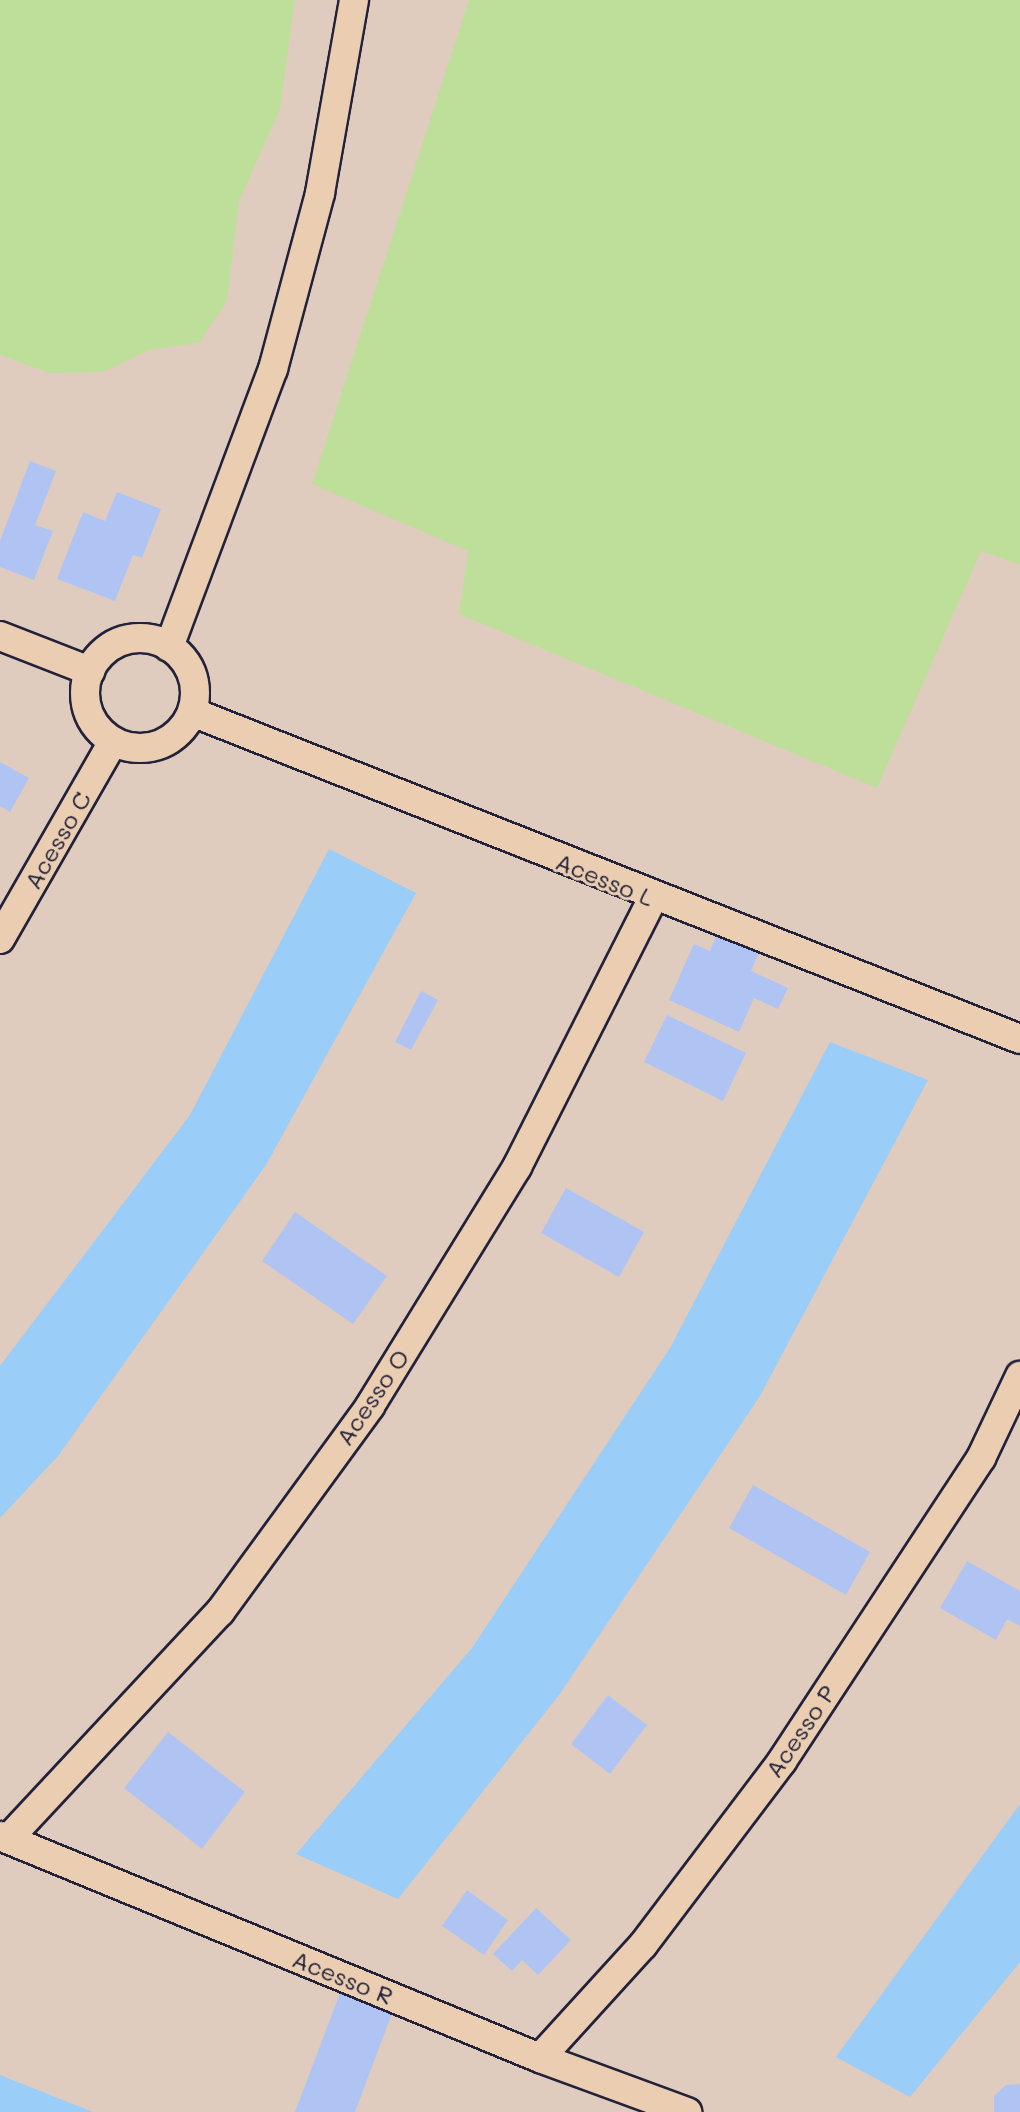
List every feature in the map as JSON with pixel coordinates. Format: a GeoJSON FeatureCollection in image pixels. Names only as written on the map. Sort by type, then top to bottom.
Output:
{"type":"FeatureCollection","features":[{"type":"Feature","properties":{"kind":"street"},"geometry":{"type":"LineString","coordinates":[[169,647],[273,369],[320,193],[354,0]]}},
{"type":"Feature","properties":{"kind":"street"},"geometry":{"type":"LineString","coordinates":[[0,636],[90,671]]}},
{"type":"Feature","properties":{"kind":"street"},"geometry":{"type":"LineString","coordinates":[[133,638],[169,647],[192,676],[192,712],[168,741],[131,748],[113,742],[100,732],[86,703],[90,671],[115,644],[133,638]]}},
{"type":"Feature","properties":{"kind":"street","name":"Acesso L"},"geometry":{"type":"LineString","coordinates":[[192,712],[653,898],[1020,1039]]}},
{"type":"Feature","properties":{"kind":"street","name":"Acesso C"},"geometry":{"type":"LineString","coordinates":[[0,939],[113,742]]}},
{"type":"Feature","properties":{"kind":"street","name":"Acesso O"},"geometry":{"type":"LineString","coordinates":[[4,1838],[220,1612],[370,1406],[517,1167],[653,898]]}},
{"type":"Feature","properties":{"kind":"street","name":"Acesso P"},"geometry":{"type":"LineString","coordinates":[[540,2058],[643,1945],[782,1761],[981,1458],[1020,1376]]}},
{"type":"Feature","properties":{"kind":"street","name":"Acesso R"},"geometry":{"type":"LineString","coordinates":[[4,1838],[540,2058],[687,2112]]}},
{"type":"Feature","properties":{"kind":"green space"},"geometry":{"type":"Polygon","coordinates":[[[0,0],[295,0],[280,109],[239,201],[227,301],[199,343],[149,350],[103,372],[50,373],[0,355],[0,0]]]}},
{"type":"Feature","properties":{"kind":"green space"},"geometry":{"type":"Polygon","coordinates":[[[469,0],[1020,0],[1020,565],[981,551],[877,788],[459,614],[468,551],[312,484],[469,0]]]}},
{"type":"Feature","properties":{"kind":"water"},"geometry":{"type":"Polygon","coordinates":[[[329,849],[416,893],[266,1165],[58,1456],[0,1518],[0,1366],[190,1115],[329,849]]]}},
{"type":"Feature","properties":{"kind":"water"},"geometry":{"type":"Polygon","coordinates":[[[830,1042],[928,1080],[760,1396],[559,1695],[398,1899],[296,1854],[472,1648],[670,1348],[830,1042]]]}},
{"type":"Feature","properties":{"kind":"water"},"geometry":{"type":"Polygon","coordinates":[[[1020,1804],[1020,1962],[910,2097],[836,2057],[1020,1804]]]}},
{"type":"Feature","properties":{"kind":"water"},"geometry":{"type":"Polygon","coordinates":[[[0,2075],[93,2112],[0,2112],[0,2075]]]}},
{"type":"Feature","properties":{"kind":"building"},"geometry":{"type":"Polygon","coordinates":[[[30,461],[56,471],[35,525],[53,531],[34,580],[0,567],[0,541],[30,461]]]}},
{"type":"Feature","properties":{"kind":"building"},"geometry":{"type":"Polygon","coordinates":[[[117,492],[161,509],[142,558],[133,555],[115,601],[57,579],[83,512],[105,521],[117,492]]]}},
{"type":"Feature","properties":{"kind":"building"},"geometry":{"type":"Polygon","coordinates":[[[0,762],[29,778],[10,812],[0,806],[0,762]]]}},
{"type":"Feature","properties":{"kind":"building"},"geometry":{"type":"Polygon","coordinates":[[[717,934],[759,953],[751,971],[788,988],[778,1009],[754,998],[739,1032],[669,1000],[694,944],[710,951],[717,934]]]}},
{"type":"Feature","properties":{"kind":"building"},"geometry":{"type":"Polygon","coordinates":[[[421,991],[438,1000],[411,1050],[395,1042],[421,991]]]}},
{"type":"Feature","properties":{"kind":"building"},"geometry":{"type":"Polygon","coordinates":[[[667,1015],[746,1053],[723,1101],[644,1062],[667,1015]]]}},
{"type":"Feature","properties":{"kind":"building"},"geometry":{"type":"Polygon","coordinates":[[[566,1188],[644,1232],[619,1277],[541,1233],[566,1188]]]}},
{"type":"Feature","properties":{"kind":"building"},"geometry":{"type":"Polygon","coordinates":[[[295,1212],[387,1276],[353,1324],[262,1261],[295,1212]]]}},
{"type":"Feature","properties":{"kind":"building"},"geometry":{"type":"Polygon","coordinates":[[[753,1485],[870,1552],[846,1595],[729,1528],[753,1485]]]}},
{"type":"Feature","properties":{"kind":"building"},"geometry":{"type":"Polygon","coordinates":[[[967,1561],[1020,1591],[1020,1626],[1007,1619],[996,1640],[940,1608],[967,1561]]]}},
{"type":"Feature","properties":{"kind":"building"},"geometry":{"type":"Polygon","coordinates":[[[608,1695],[647,1725],[610,1774],[571,1744],[608,1695]]]}},
{"type":"Feature","properties":{"kind":"building"},"geometry":{"type":"Polygon","coordinates":[[[168,1732],[245,1792],[202,1849],[124,1788],[168,1732]]]}},
{"type":"Feature","properties":{"kind":"building"},"geometry":{"type":"Polygon","coordinates":[[[467,1890],[508,1920],[484,1955],[442,1926],[467,1890]]]}},
{"type":"Feature","properties":{"kind":"building"},"geometry":{"type":"Polygon","coordinates":[[[536,1908],[571,1940],[538,1975],[522,1960],[512,1971],[493,1954],[536,1908]]]}},
{"type":"Feature","properties":{"kind":"building"},"geometry":{"type":"Polygon","coordinates":[[[345,1980],[397,2000],[355,2112],[295,2112],[345,1980]]]}},
{"type":"Feature","properties":{"kind":"building"},"geometry":{"type":"Polygon","coordinates":[[[1020,2084],[1020,2112],[994,2112],[994,2096],[1006,2085],[1020,2084]]]}}]}
